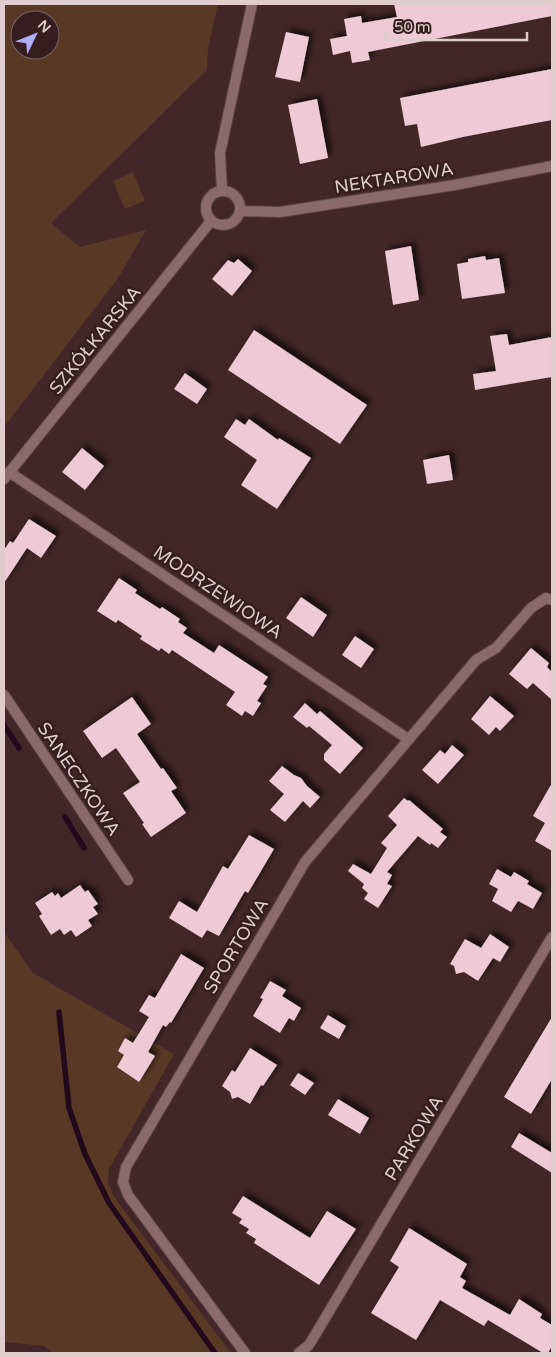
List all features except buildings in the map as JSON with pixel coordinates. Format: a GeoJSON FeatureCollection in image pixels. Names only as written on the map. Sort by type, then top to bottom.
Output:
{"type":"FeatureCollection","features":[{"type":"Feature","properties":{"kind":"street"},"geometry":{"type":"LineString","coordinates":[[222,191],[220,153],[252,4]]}},
{"type":"Feature","properties":{"kind":"street","name":"NEKTAROWA"},"geometry":{"type":"LineString","coordinates":[[240,211],[280,212],[455,185],[552,166]]}},
{"type":"Feature","properties":{"kind":"street"},"geometry":{"type":"LineString","coordinates":[[222,191],[235,196],[240,211],[230,224],[219,226],[211,222],[205,211],[207,200],[215,192],[222,191]]}},
{"type":"Feature","properties":{"kind":"street","name":"SZKÓŁKARSKA"},"geometry":{"type":"LineString","coordinates":[[7,476],[211,222]]}},
{"type":"Feature","properties":{"kind":"street","name":"MODRZEWIOWA"},"geometry":{"type":"LineString","coordinates":[[7,476],[408,739]]}},
{"type":"Feature","properties":{"kind":"street","name":"SPORTOWA"},"geometry":{"type":"LineString","coordinates":[[245,1353],[128,1195],[123,1175],[126,1167],[304,862],[476,660],[496,648],[531,608],[546,598],[552,600]]}},
{"type":"Feature","properties":{"kind":"street","name":"SANECZKOWA"},"geometry":{"type":"LineString","coordinates":[[4,696],[128,880]]}},
{"type":"Feature","properties":{"kind":"street","name":"PARKOWA"},"geometry":{"type":"LineString","coordinates":[[299,1353],[309,1345],[552,937]]}},
{"type":"Feature","properties":{"kind":"shaded area"},"geometry":{"type":"Polygon","coordinates":[[[4,4],[218,4],[208,48],[207,70],[51,223],[80,247],[146,230],[118,278],[4,427],[4,4]]]}},
{"type":"Feature","properties":{"kind":"shaded area"},"geometry":{"type":"Polygon","coordinates":[[[133,172],[145,201],[125,209],[113,181],[133,172]]]}},
{"type":"Feature","properties":{"kind":"shaded area"},"geometry":{"type":"Polygon","coordinates":[[[4,932],[33,973],[174,1054],[109,1169],[108,1182],[114,1197],[231,1353],[53,1353],[44,1346],[4,1342],[4,932]]]}},
{"type":"Feature","properties":{"kind":"waterway"},"geometry":{"type":"LineString","coordinates":[[4,725],[19,748]]}},
{"type":"Feature","properties":{"kind":"waterway"},"geometry":{"type":"LineString","coordinates":[[65,817],[84,848]]}},
{"type":"Feature","properties":{"kind":"waterway"},"geometry":{"type":"LineString","coordinates":[[59,1012],[69,1108],[85,1154],[109,1203],[215,1353]]}}]}
